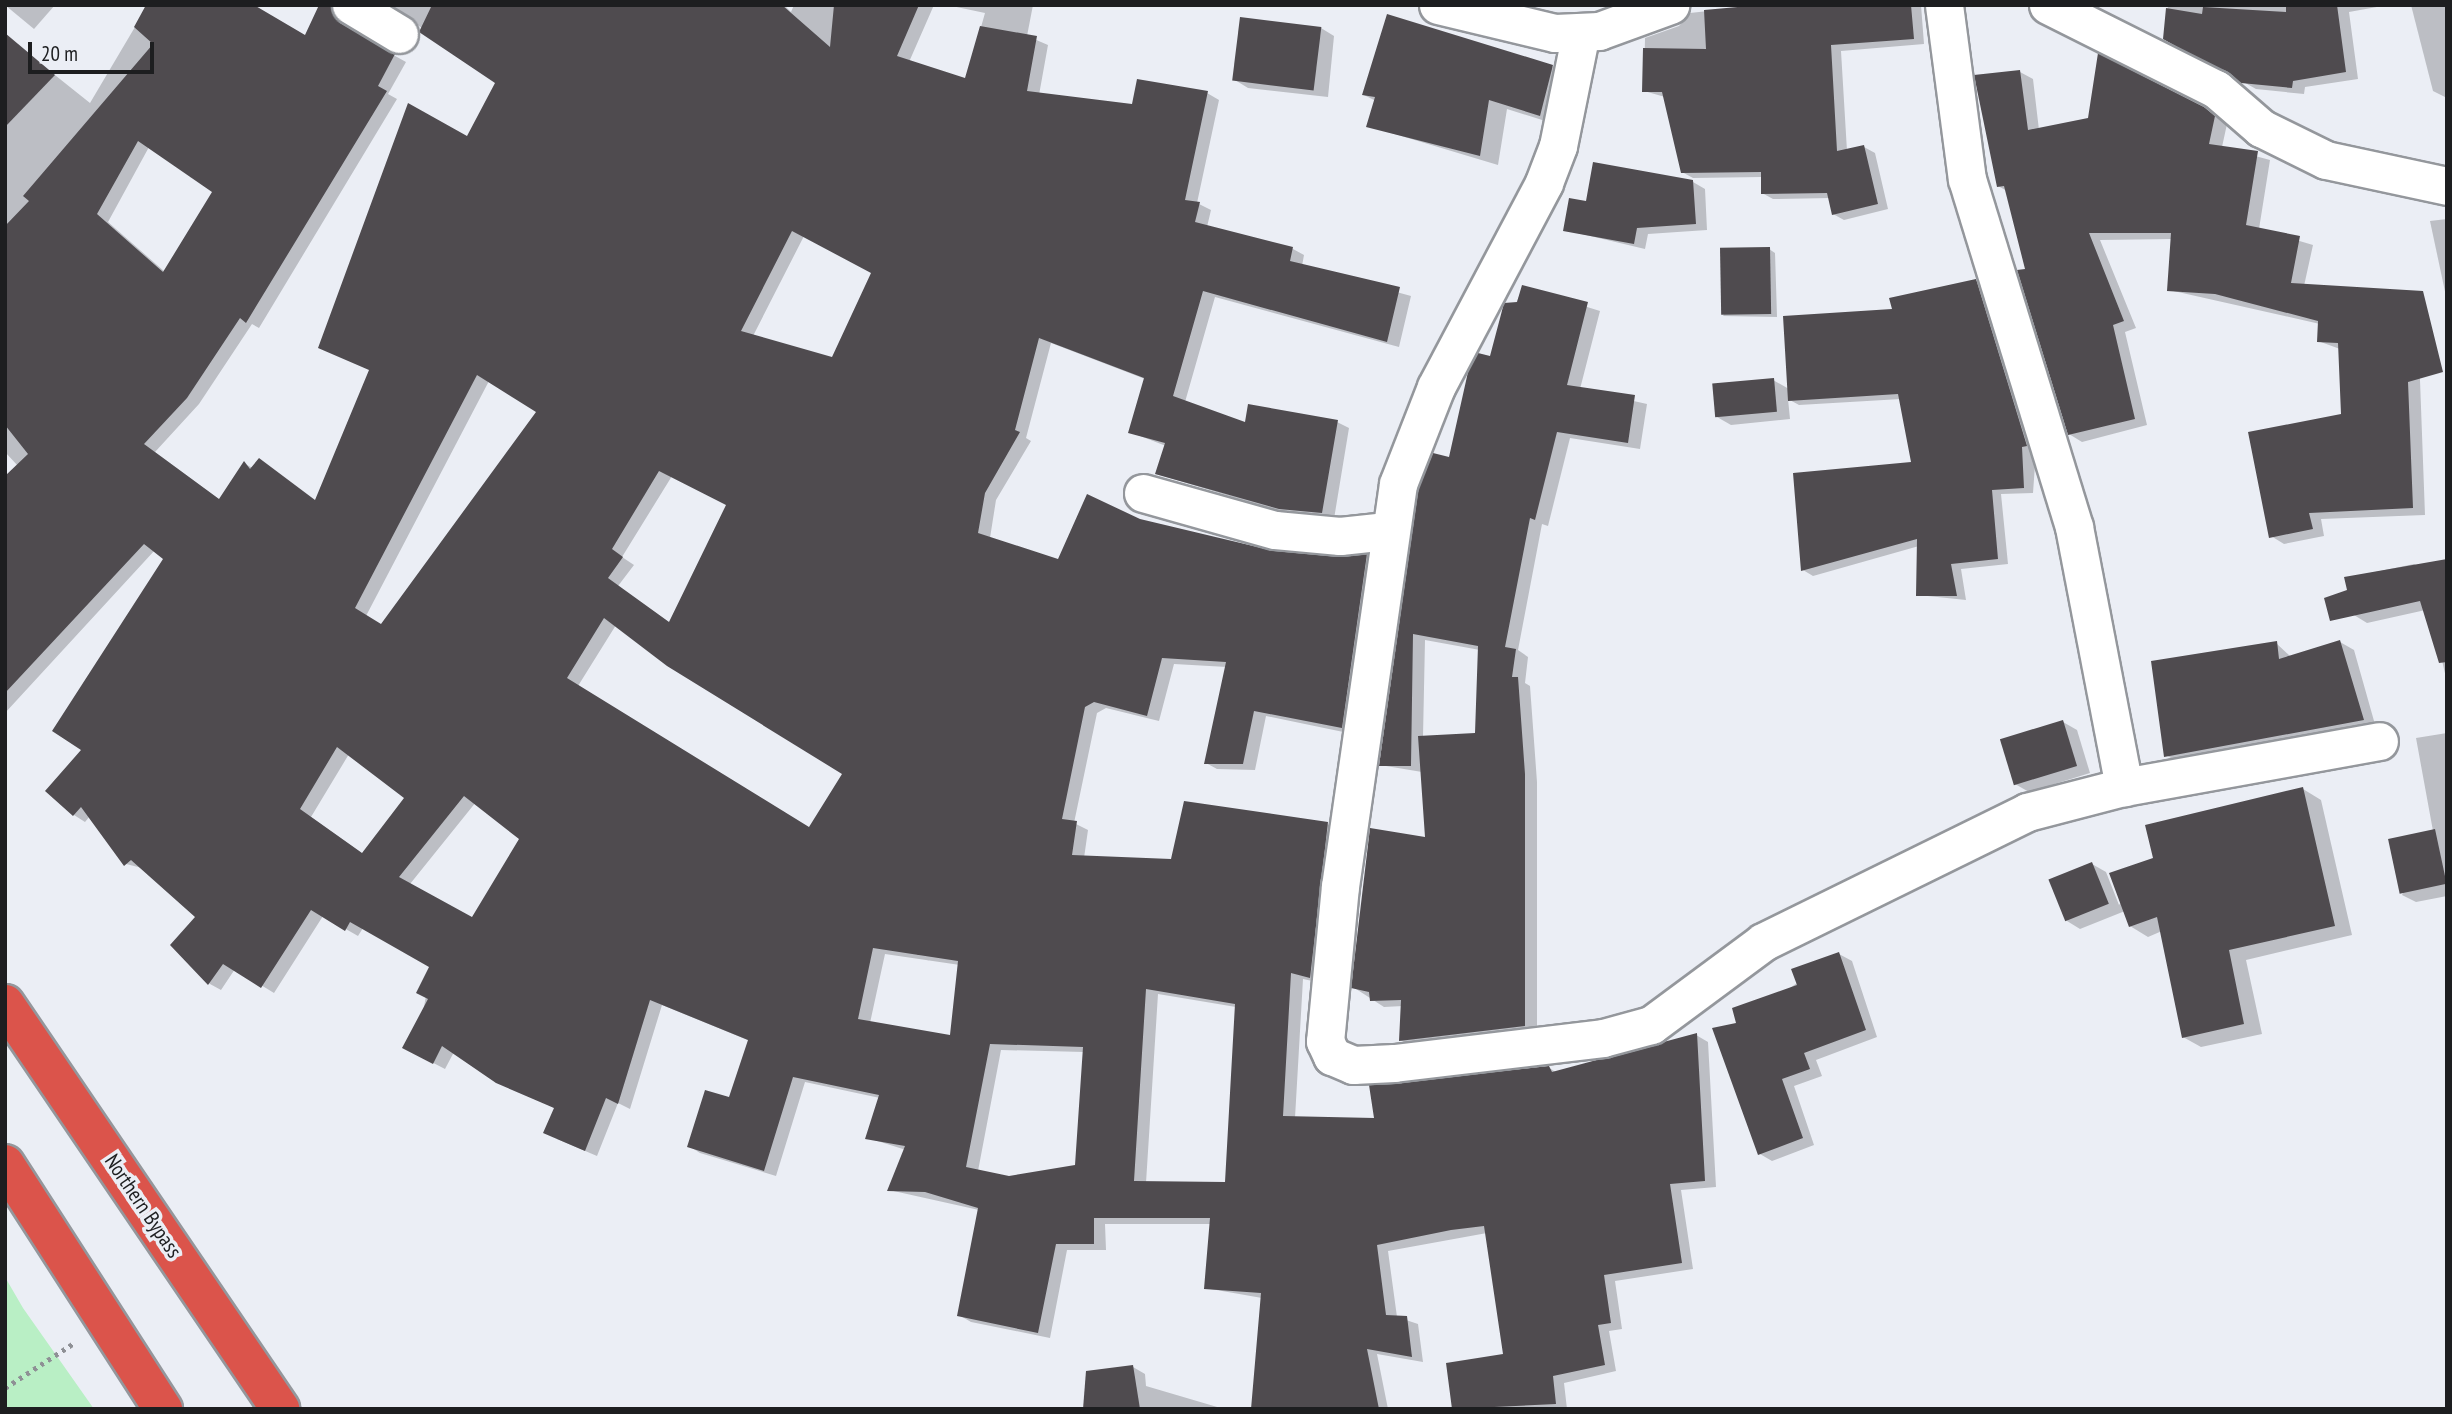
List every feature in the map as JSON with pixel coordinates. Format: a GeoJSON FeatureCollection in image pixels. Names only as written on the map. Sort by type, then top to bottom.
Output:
{"type":"FeatureCollection","features":[{"type":"Feature","properties":{"kind":"highway","name":"Northern Bypass"},"geometry":{"type":"LineString","coordinates":[[5,1004],[280,1409]]}},
{"type":"Feature","properties":{"kind":"highway"},"geometry":{"type":"LineString","coordinates":[[5,1164],[163,1409]]}},
{"type":"Feature","properties":{"kind":"street"},"geometry":{"type":"LineString","coordinates":[[351,5],[399,34]]}},
{"type":"Feature","properties":{"kind":"street"},"geometry":{"type":"LineString","coordinates":[[1438,5],[1555,33],[1581,32],[1670,5]]}},
{"type":"Feature","properties":{"kind":"street"},"geometry":{"type":"LineString","coordinates":[[1944,5],[1967,179],[2074,527],[2124,787]]}},
{"type":"Feature","properties":{"kind":"street"},"geometry":{"type":"LineString","coordinates":[[2048,5],[2216,89],[2261,128],[2326,160],[2447,186]]}},
{"type":"Feature","properties":{"kind":"street"},"geometry":{"type":"LineString","coordinates":[[1581,32],[1558,146],[1544,183],[1436,387],[1398,484],[1387,531],[1374,679],[1343,860],[1325,1041],[1332,1056],[1353,1065],[1603,1038],[1651,1025],[1763,942],[2027,812],[2124,787],[2379,741]]}},
{"type":"Feature","properties":{"kind":"street"},"geometry":{"type":"LineString","coordinates":[[1143,493],[1275,530],[1340,536],[1387,531]]}},
{"type":"Feature","properties":{"kind":"path"},"geometry":{"type":"LineString","coordinates":[[5,1388],[107,1322]]}},
{"type":"Feature","properties":{"kind":"green space"},"geometry":{"type":"Polygon","coordinates":[[[5,1277],[23,1308],[94,1409],[5,1409],[5,1277]]]}},
{"type":"Feature","properties":{"kind":"building"},"geometry":{"type":"Polygon","coordinates":[[[146,5],[254,5],[305,35],[319,5],[330,5],[340,23],[395,54],[378,86],[387,91],[246,323],[240,318],[187,398],[144,444],[219,499],[244,461],[250,469],[259,458],[315,500],[369,370],[318,348],[408,103],[467,136],[495,83],[419,32],[432,5],[782,5],[830,47],[834,5],[919,5],[897,56],[965,78],[980,26],[1037,36],[1027,91],[1132,104],[1137,79],[1208,91],[1185,200],[1200,202],[1195,222],[1293,247],[1290,261],[1400,287],[1387,342],[1203,291],[1173,396],[1245,422],[1248,404],[1338,420],[1322,513],[1279,509],[1155,474],[1165,443],[1128,433],[1144,378],[1039,338],[1015,430],[1020,432],[985,493],[978,533],[1058,559],[1087,494],[1140,519],[1270,550],[1367,554],[1342,728],[1254,711],[1243,764],[1204,764],[1226,662],[1162,658],[1147,716],[1094,702],[1085,707],[1062,819],[1077,821],[1072,855],[1171,859],[1184,801],[1328,822],[1310,978],[1291,973],[1283,1116],[1374,1118],[1369,1085],[1549,1066],[1552,1072],[1697,1033],[1705,1181],[1670,1184],[1682,1263],[1604,1275],[1611,1323],[1598,1325],[1605,1365],[1553,1376],[1556,1404],[1452,1409],[1446,1363],[1503,1354],[1484,1226],[1451,1230],[1377,1245],[1386,1315],[1407,1316],[1412,1357],[1367,1349],[1379,1409],[1251,1409],[1261,1293],[1204,1289],[1210,1218],[1094,1218],[1094,1244],[1056,1244],[1038,1333],[957,1316],[978,1208],[925,1192],[887,1191],[905,1146],[865,1139],[879,1095],[793,1077],[764,1171],[687,1147],[705,1090],[729,1097],[748,1040],[650,1000],[618,1104],[606,1098],[585,1151],[543,1133],[554,1108],[496,1083],[442,1046],[433,1064],[402,1048],[428,999],[416,993],[429,967],[350,922],[345,931],[311,910],[261,988],[223,964],[208,985],[170,945],[195,917],[131,860],[124,866],[81,807],[73,816],[45,791],[81,750],[52,731],[163,559],[144,544],[5,693],[5,476],[28,454],[5,425],[5,226],[29,201],[23,196],[153,44],[134,27],[146,5]],[[138,141],[97,214],[163,272],[212,192],[138,141]],[[792,231],[741,331],[832,357],[871,273],[792,231]],[[477,375],[355,608],[381,624],[536,412],[477,375]],[[659,471],[612,549],[623,557],[608,578],[669,622],[726,505],[659,471]],[[604,618],[567,678],[809,827],[842,774],[667,666],[604,618]],[[337,747],[300,809],[362,853],[404,798],[337,747]],[[464,796],[399,877],[472,917],[519,839],[464,796]],[[873,948],[858,1019],[950,1035],[958,961],[873,948]],[[1146,989],[1134,1181],[1225,1182],[1235,1004],[1146,989]],[[990,1044],[966,1167],[1009,1176],[1075,1165],[1083,1047],[990,1044]]]}},
{"type":"Feature","properties":{"kind":"building"},"geometry":{"type":"Polygon","coordinates":[[[1760,5],[1911,5],[1914,39],[1831,45],[1837,151],[1864,145],[1878,204],[1832,215],[1827,193],[1761,194],[1761,172],[1681,173],[1662,92],[1642,92],[1643,48],[1706,49],[1704,10],[1760,5]]]}},
{"type":"Feature","properties":{"kind":"building"},"geometry":{"type":"Polygon","coordinates":[[[2286,5],[2337,5],[2346,72],[2293,81],[2292,88],[2241,83],[2163,39],[2166,8],[2202,14],[2203,7],[2286,12],[2286,5]]]}},
{"type":"Feature","properties":{"kind":"building"},"geometry":{"type":"Polygon","coordinates":[[[1387,14],[1553,65],[1540,116],[1489,100],[1480,156],[1366,127],[1375,97],[1362,95],[1387,14]]]}},
{"type":"Feature","properties":{"kind":"building"},"geometry":{"type":"Polygon","coordinates":[[[1240,17],[1321,27],[1314,91],[1232,81],[1240,17]]]}},
{"type":"Feature","properties":{"kind":"building"},"geometry":{"type":"Polygon","coordinates":[[[5,33],[55,75],[5,127],[5,33]]]}},
{"type":"Feature","properties":{"kind":"building"},"geometry":{"type":"Polygon","coordinates":[[[2098,53],[2204,107],[2215,116],[2209,144],[2258,151],[2246,225],[2300,236],[2291,283],[2423,291],[2443,372],[2408,382],[2413,508],[2309,513],[2313,529],[2269,538],[2248,432],[2341,414],[2338,343],[2317,342],[2318,321],[2215,294],[2167,291],[2171,233],[2089,233],[2124,321],[2113,325],[2135,419],[2068,435],[2017,270],[2025,269],[2004,186],[1997,187],[1974,75],[2020,70],[2028,130],[2088,118],[2098,53]]]}},
{"type":"Feature","properties":{"kind":"building"},"geometry":{"type":"Polygon","coordinates":[[[1593,162],[1693,180],[1696,224],[1637,228],[1634,244],[1563,231],[1569,198],[1586,201],[1593,162]]]}},
{"type":"Feature","properties":{"kind":"building"},"geometry":{"type":"Polygon","coordinates":[[[1770,247],[1771,314],[1721,315],[1720,248],[1770,247]]]}},
{"type":"Feature","properties":{"kind":"building"},"geometry":{"type":"Polygon","coordinates":[[[1976,279],[2027,446],[2022,447],[2024,488],[1992,490],[1998,559],[1951,564],[1957,596],[1916,596],[1917,539],[1801,571],[1793,473],[1911,462],[1898,394],[1788,401],[1783,316],[1892,309],[1889,298],[1976,279]]]}},
{"type":"Feature","properties":{"kind":"building"},"geometry":{"type":"Polygon","coordinates":[[[1522,285],[1588,302],[1567,385],[1635,395],[1628,443],[1557,432],[1535,520],[1530,518],[1505,647],[1516,649],[1512,677],[1518,677],[1525,774],[1525,1026],[1399,1041],[1401,1000],[1370,1001],[1369,992],[1351,988],[1370,828],[1425,837],[1418,736],[1475,733],[1478,646],[1413,634],[1411,766],[1379,766],[1418,489],[1433,453],[1449,457],[1468,372],[1478,353],[1490,356],[1504,303],[1517,302],[1522,285]]]}},
{"type":"Feature","properties":{"kind":"building"},"geometry":{"type":"Polygon","coordinates":[[[1774,378],[1777,412],[1715,417],[1712,383],[1774,378]]]}},
{"type":"Feature","properties":{"kind":"building"},"geometry":{"type":"Polygon","coordinates":[[[2447,559],[2447,662],[2439,663],[2420,601],[2330,621],[2324,598],[2347,590],[2344,577],[2447,559]]]}},
{"type":"Feature","properties":{"kind":"building"},"geometry":{"type":"Polygon","coordinates":[[[2340,640],[2364,720],[2164,757],[2151,661],[2277,641],[2279,659],[2340,640]]]}},
{"type":"Feature","properties":{"kind":"building"},"geometry":{"type":"Polygon","coordinates":[[[2063,720],[2077,766],[2014,785],[2000,739],[2063,720]]]}},
{"type":"Feature","properties":{"kind":"building"},"geometry":{"type":"Polygon","coordinates":[[[2303,787],[2335,926],[2229,950],[2244,1024],[2182,1038],[2157,917],[2129,927],[2109,873],[2153,858],[2145,825],[2303,787]]]}},
{"type":"Feature","properties":{"kind":"building"},"geometry":{"type":"Polygon","coordinates":[[[2435,829],[2447,884],[2400,894],[2388,839],[2435,829]]]}},
{"type":"Feature","properties":{"kind":"building"},"geometry":{"type":"Polygon","coordinates":[[[2092,862],[2109,904],[2065,921],[2048,880],[2092,862]]]}},
{"type":"Feature","properties":{"kind":"building"},"geometry":{"type":"Polygon","coordinates":[[[1839,952],[1866,1030],[1804,1053],[1810,1069],[1782,1079],[1803,1138],[1758,1155],[1712,1028],[1736,1023],[1732,1008],[1797,985],[1791,969],[1839,952]]]}},
{"type":"Feature","properties":{"kind":"building"},"geometry":{"type":"Polygon","coordinates":[[[1133,1365],[1140,1409],[1083,1409],[1086,1371],[1133,1365]]]}}]}
